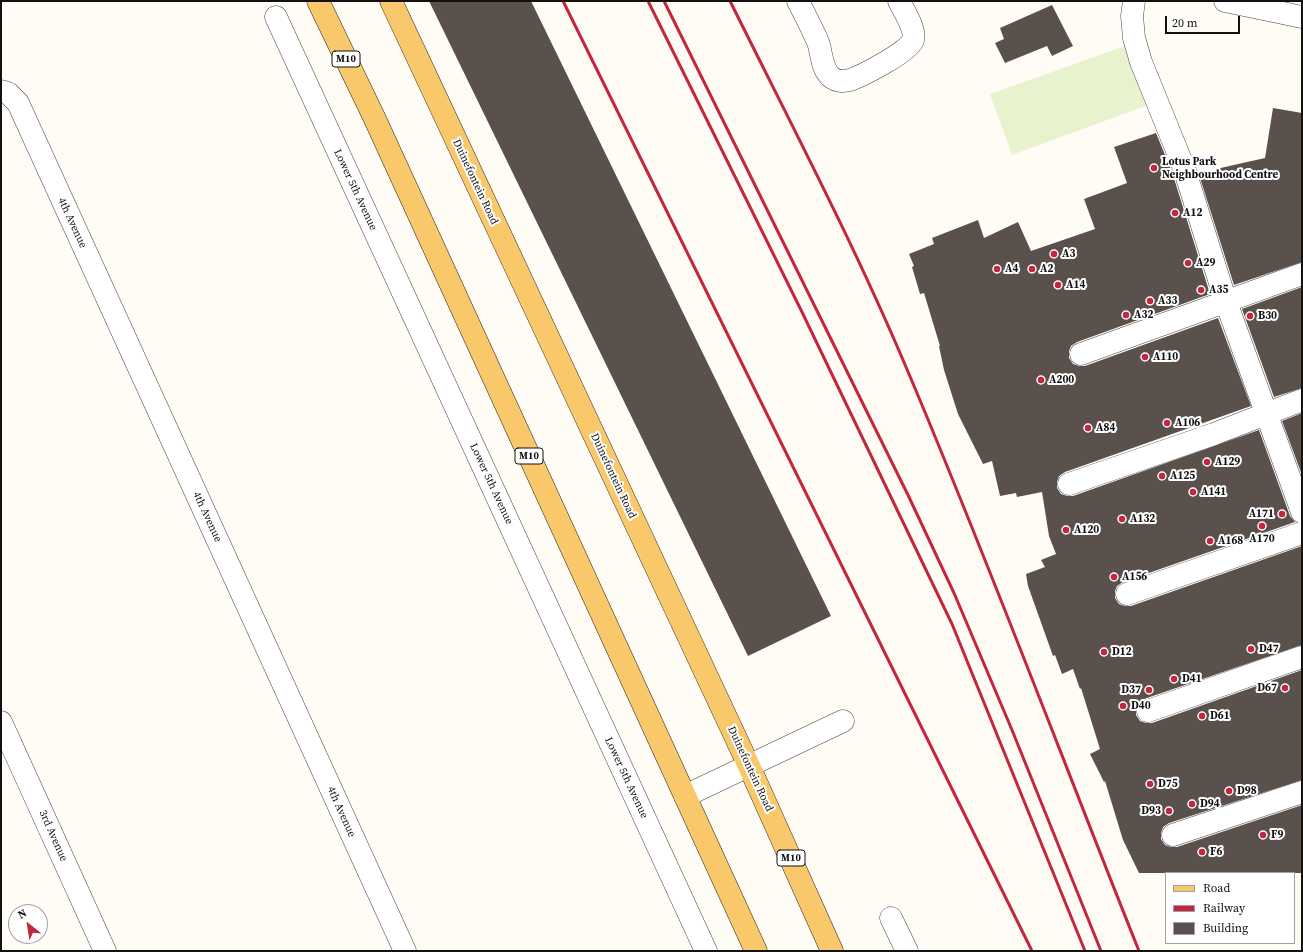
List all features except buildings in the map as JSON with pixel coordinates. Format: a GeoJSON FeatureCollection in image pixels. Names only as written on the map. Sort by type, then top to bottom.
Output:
{"type":"FeatureCollection","features":[{"type":"Feature","properties":{"kind":"main road","name":"M10"},"geometry":{"type":"LineString","coordinates":[[318,1],[377,124],[756,951]]}},
{"type":"Feature","properties":{"kind":"main road","name":"Duinefontein Road"},"geometry":{"type":"LineString","coordinates":[[391,1],[749,766],[832,951]]}},
{"type":"Feature","properties":{"kind":"street"},"geometry":{"type":"LineString","coordinates":[[798,1],[819,44],[825,69],[830,77],[839,81],[849,80],[911,47],[914,39],[913,30],[899,1]]}},
{"type":"Feature","properties":{"kind":"street"},"geometry":{"type":"LineString","coordinates":[[1134,1],[1132,16],[1134,38],[1184,168],[1226,302],[1265,414],[1302,512]]}},
{"type":"Feature","properties":{"kind":"street"},"geometry":{"type":"LineString","coordinates":[[1225,1],[1302,17]]}},
{"type":"Feature","properties":{"kind":"street","name":"Lower 5th Avenue"},"geometry":{"type":"LineString","coordinates":[[276,17],[703,950]]}},
{"type":"Feature","properties":{"kind":"street","name":"4th Avenue"},"geometry":{"type":"LineString","coordinates":[[1,91],[8,94],[18,103],[405,951]]}},
{"type":"Feature","properties":{"kind":"street"},"geometry":{"type":"LineString","coordinates":[[1081,354],[1302,274]]}},
{"type":"Feature","properties":{"kind":"street"},"geometry":{"type":"LineString","coordinates":[[1069,484],[1214,434],[1302,400]]}},
{"type":"Feature","properties":{"kind":"street"},"geometry":{"type":"LineString","coordinates":[[1127,594],[1302,533]]}},
{"type":"Feature","properties":{"kind":"street"},"geometry":{"type":"LineString","coordinates":[[1148,711],[1302,657]]}},
{"type":"Feature","properties":{"kind":"street"},"geometry":{"type":"LineString","coordinates":[[685,796],[843,721]]}},
{"type":"Feature","properties":{"kind":"street","name":"3rd Avenue"},"geometry":{"type":"LineString","coordinates":[[1,722],[105,951]]}},
{"type":"Feature","properties":{"kind":"street"},"geometry":{"type":"LineString","coordinates":[[1173,835],[1302,792]]}},
{"type":"Feature","properties":{"kind":"street"},"geometry":{"type":"LineString","coordinates":[[891,918],[907,951]]}},
{"type":"Feature","properties":{"kind":"green space"},"geometry":{"type":"Polygon","coordinates":[[[1125,46],[1148,105],[1012,155],[990,94],[1125,46]]]}},
{"type":"Feature","properties":{"kind":"railway"},"geometry":{"type":"LineString","coordinates":[[563,1],[1032,951]]}},
{"type":"Feature","properties":{"kind":"railway"},"geometry":{"type":"LineString","coordinates":[[648,1],[801,310],[952,624],[1085,951]]}},
{"type":"Feature","properties":{"kind":"railway"},"geometry":{"type":"LineString","coordinates":[[664,1],[908,495],[954,593],[1012,730],[1101,951]]}},
{"type":"Feature","properties":{"kind":"railway"},"geometry":{"type":"LineString","coordinates":[[730,1],[843,228],[886,320],[995,585],[1139,951]]}},
{"type":"Feature","properties":{"kind":"place","name":"Lotus Park Neighbourhood Centre"},"geometry":{"type":"Point","coordinates":[1154,168]}},
{"type":"Feature","properties":{"kind":"place","name":"A12"},"geometry":{"type":"Point","coordinates":[1175,213]}},
{"type":"Feature","properties":{"kind":"place","name":"A3"},"geometry":{"type":"Point","coordinates":[1054,254]}},
{"type":"Feature","properties":{"kind":"place","name":"A29"},"geometry":{"type":"Point","coordinates":[1188,263]}},
{"type":"Feature","properties":{"kind":"place","name":"A4"},"geometry":{"type":"Point","coordinates":[997,269]}},
{"type":"Feature","properties":{"kind":"place","name":"A2"},"geometry":{"type":"Point","coordinates":[1032,269]}},
{"type":"Feature","properties":{"kind":"place","name":"A14"},"geometry":{"type":"Point","coordinates":[1058,285]}},
{"type":"Feature","properties":{"kind":"place","name":"A35"},"geometry":{"type":"Point","coordinates":[1201,290]}},
{"type":"Feature","properties":{"kind":"place","name":"A33"},"geometry":{"type":"Point","coordinates":[1150,301]}},
{"type":"Feature","properties":{"kind":"place","name":"A32"},"geometry":{"type":"Point","coordinates":[1126,315]}},
{"type":"Feature","properties":{"kind":"place","name":"B30"},"geometry":{"type":"Point","coordinates":[1250,316]}},
{"type":"Feature","properties":{"kind":"place","name":"A110"},"geometry":{"type":"Point","coordinates":[1145,357]}},
{"type":"Feature","properties":{"kind":"place","name":"A200"},"geometry":{"type":"Point","coordinates":[1041,380]}},
{"type":"Feature","properties":{"kind":"place","name":"A106"},"geometry":{"type":"Point","coordinates":[1167,423]}},
{"type":"Feature","properties":{"kind":"place","name":"A84"},"geometry":{"type":"Point","coordinates":[1088,428]}},
{"type":"Feature","properties":{"kind":"place","name":"A129"},"geometry":{"type":"Point","coordinates":[1207,462]}},
{"type":"Feature","properties":{"kind":"place","name":"A125"},"geometry":{"type":"Point","coordinates":[1162,476]}},
{"type":"Feature","properties":{"kind":"place","name":"A141"},"geometry":{"type":"Point","coordinates":[1193,492]}},
{"type":"Feature","properties":{"kind":"place","name":"A171"},"geometry":{"type":"Point","coordinates":[1282,514]}},
{"type":"Feature","properties":{"kind":"place","name":"A132"},"geometry":{"type":"Point","coordinates":[1122,519]}},
{"type":"Feature","properties":{"kind":"place","name":"A170"},"geometry":{"type":"Point","coordinates":[1262,526]}},
{"type":"Feature","properties":{"kind":"place","name":"A120"},"geometry":{"type":"Point","coordinates":[1066,530]}},
{"type":"Feature","properties":{"kind":"place","name":"A168"},"geometry":{"type":"Point","coordinates":[1210,541]}},
{"type":"Feature","properties":{"kind":"place","name":"A156"},"geometry":{"type":"Point","coordinates":[1114,577]}},
{"type":"Feature","properties":{"kind":"place","name":"D47"},"geometry":{"type":"Point","coordinates":[1251,649]}},
{"type":"Feature","properties":{"kind":"place","name":"D12"},"geometry":{"type":"Point","coordinates":[1104,652]}},
{"type":"Feature","properties":{"kind":"place","name":"D41"},"geometry":{"type":"Point","coordinates":[1174,679]}},
{"type":"Feature","properties":{"kind":"place","name":"D67"},"geometry":{"type":"Point","coordinates":[1285,688]}},
{"type":"Feature","properties":{"kind":"place","name":"D37"},"geometry":{"type":"Point","coordinates":[1149,690]}},
{"type":"Feature","properties":{"kind":"place","name":"D40"},"geometry":{"type":"Point","coordinates":[1123,706]}},
{"type":"Feature","properties":{"kind":"place","name":"D61"},"geometry":{"type":"Point","coordinates":[1202,716]}},
{"type":"Feature","properties":{"kind":"place","name":"D75"},"geometry":{"type":"Point","coordinates":[1150,784]}},
{"type":"Feature","properties":{"kind":"place","name":"D98"},"geometry":{"type":"Point","coordinates":[1229,791]}},
{"type":"Feature","properties":{"kind":"place","name":"D94"},"geometry":{"type":"Point","coordinates":[1192,804]}},
{"type":"Feature","properties":{"kind":"place","name":"D93"},"geometry":{"type":"Point","coordinates":[1169,811]}},
{"type":"Feature","properties":{"kind":"place","name":"F9"},"geometry":{"type":"Point","coordinates":[1263,835]}},
{"type":"Feature","properties":{"kind":"place","name":"F6"},"geometry":{"type":"Point","coordinates":[1202,852]}}]}
